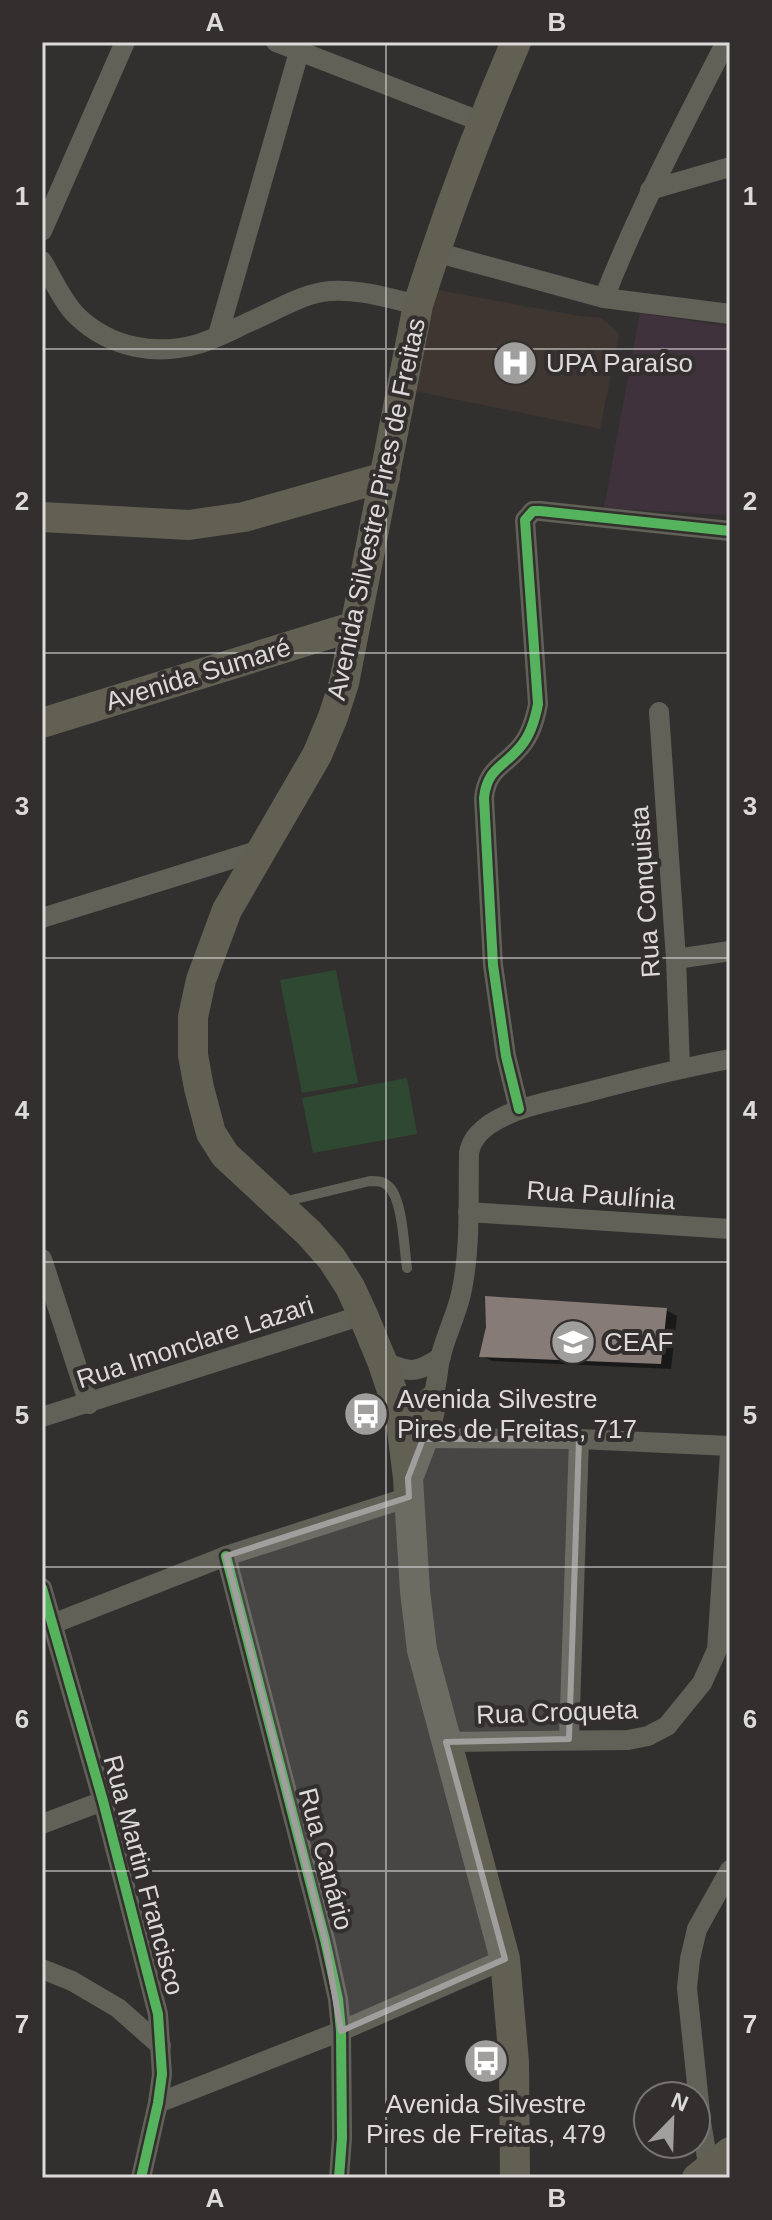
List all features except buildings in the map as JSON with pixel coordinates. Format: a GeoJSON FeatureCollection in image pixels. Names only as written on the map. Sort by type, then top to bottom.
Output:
{"type":"FeatureCollection","features":[{"type":"Feature","properties":{"kind":"main road","name":"Avenida Silvestre Pires de Freitas"},"geometry":{"type":"LineString","coordinates":[[409,1430],[363,1315],[332,1259],[309,1233],[225,1155],[211,1133],[193,1055],[193,1017],[201,980],[227,910],[317,755],[333,717],[344,683],[418,305],[482,122],[516,42]]}},
{"type":"Feature","properties":{"kind":"main road"},"geometry":{"type":"LineString","coordinates":[[42,517],[189,525],[244,517],[385,477]]}},
{"type":"Feature","properties":{"kind":"main road","name":"Avenida Sumaré"},"geometry":{"type":"LineString","coordinates":[[42,723],[355,626]]}},
{"type":"Feature","properties":{"kind":"main road"},"geometry":{"type":"LineString","coordinates":[[432,1401],[409,1430],[415,1591],[422,1650],[505,1959],[514,2062],[515,2178]]}},
{"type":"Feature","properties":{"kind":"street"},"geometry":{"type":"LineString","coordinates":[[42,231],[125,42]]}},
{"type":"Feature","properties":{"kind":"street"},"geometry":{"type":"LineString","coordinates":[[276,42],[482,122]]}},
{"type":"Feature","properties":{"kind":"street"},"geometry":{"type":"LineString","coordinates":[[604,298],[650,190],[726,42]]}},
{"type":"Feature","properties":{"kind":"street"},"geometry":{"type":"LineString","coordinates":[[218,335],[299,52]]}},
{"type":"Feature","properties":{"kind":"street"},"geometry":{"type":"LineString","coordinates":[[650,190],[730,167]]}},
{"type":"Feature","properties":{"kind":"street"},"geometry":{"type":"LineString","coordinates":[[435,252],[604,298],[730,314]]}},
{"type":"Feature","properties":{"kind":"street"},"geometry":{"type":"LineString","coordinates":[[42,261],[77,316],[102,335],[128,347],[162,350],[199,344],[299,298],[321,292],[340,290],[418,305]]}},
{"type":"Feature","properties":{"kind":"street"},"geometry":{"type":"LineString","coordinates":[[519,1109],[506,1056],[493,965],[484,798],[489,775],[523,744],[536,717],[537,682],[525,520],[533,511],[540,511],[730,531]]}},
{"type":"Feature","properties":{"kind":"street","name":"Rua Conquista"},"geometry":{"type":"LineString","coordinates":[[659,712],[676,959],[680,1068]]}},
{"type":"Feature","properties":{"kind":"street"},"geometry":{"type":"LineString","coordinates":[[42,918],[263,849]]}},
{"type":"Feature","properties":{"kind":"street"},"geometry":{"type":"LineString","coordinates":[[676,959],[730,951]]}},
{"type":"Feature","properties":{"kind":"street"},"geometry":{"type":"LineString","coordinates":[[432,1401],[441,1357],[461,1293],[466,1261],[471,1143],[479,1133],[519,1109],[680,1068],[730,1059]]}},
{"type":"Feature","properties":{"kind":"street","name":"Rua Paulínia"},"geometry":{"type":"LineString","coordinates":[[468,1212],[730,1229]]}},
{"type":"Feature","properties":{"kind":"street"},"geometry":{"type":"LineString","coordinates":[[42,1259],[89,1404]]}},
{"type":"Feature","properties":{"kind":"street","name":"Rua Imonclare Lazari"},"geometry":{"type":"LineString","coordinates":[[42,1417],[363,1315]]}},
{"type":"Feature","properties":{"kind":"street"},"geometry":{"type":"LineString","coordinates":[[382,1361],[414,1371],[425,1368],[441,1357]]}},
{"type":"Feature","properties":{"kind":"street"},"geometry":{"type":"LineString","coordinates":[[409,1430],[730,1446]]}},
{"type":"Feature","properties":{"kind":"street"},"geometry":{"type":"LineString","coordinates":[[569,1739],[579,1439]]}},
{"type":"Feature","properties":{"kind":"street","name":"Rua Croqueta"},"geometry":{"type":"LineString","coordinates":[[446,1742],[628,1740],[648,1736],[667,1726],[706,1675],[717,1650],[730,1453]]}},
{"type":"Feature","properties":{"kind":"street"},"geometry":{"type":"LineString","coordinates":[[47,1626],[409,1488]]}},
{"type":"Feature","properties":{"kind":"street","name":"Rua Canário"},"geometry":{"type":"LineString","coordinates":[[226,1556],[338,1999],[342,2138],[339,2178]]}},
{"type":"Feature","properties":{"kind":"street","name":"Rua Martin Francisco"},"geometry":{"type":"LineString","coordinates":[[42,1588],[47,1626],[103,1801],[154,1999],[162,2074],[141,2178]]}},
{"type":"Feature","properties":{"kind":"street"},"geometry":{"type":"LineString","coordinates":[[42,1824],[103,1801]]}},
{"type":"Feature","properties":{"kind":"street"},"geometry":{"type":"LineString","coordinates":[[712,2167],[701,2122],[687,1988],[697,1929],[730,1870]]}},
{"type":"Feature","properties":{"kind":"street"},"geometry":{"type":"LineString","coordinates":[[158,2103],[341,2031],[505,1959]]}},
{"type":"Feature","properties":{"kind":"street"},"geometry":{"type":"LineString","coordinates":[[42,1969],[72,1981],[118,2008],[161,2046]]}},
{"type":"Feature","properties":{"kind":"lane"},"geometry":{"type":"LineString","coordinates":[[277,1203],[381,1181],[390,1187],[397,1198],[407,1268]]}},
{"type":"Feature","properties":{"kind":"highlighted area"},"geometry":{"type":"Polygon","coordinates":[[[423,1439],[579,1439],[569,1739],[446,1742],[505,1959],[341,2031],[325,1940],[226,1556],[409,1497],[408,1478],[423,1439]]]}},
{"type":"Feature","properties":{"kind":"shaded area","name":"UPA Paraíso"},"geometry":{"type":"Polygon","coordinates":[[[427,288],[602,318],[619,334],[600,429],[415,391],[427,288]]]}},
{"type":"Feature","properties":{"kind":"shaded area"},"geometry":{"type":"Polygon","coordinates":[[[640,313],[730,327],[730,515],[604,508],[640,313]]]}},
{"type":"Feature","properties":{"kind":"green space"},"geometry":{"type":"Polygon","coordinates":[[[336,970],[358,1083],[302,1093],[280,980],[336,970]]]}},
{"type":"Feature","properties":{"kind":"green space"},"geometry":{"type":"Polygon","coordinates":[[[407,1078],[417,1134],[313,1153],[302,1098],[407,1078]]]}},
{"type":"Feature","properties":{"kind":"cycle path"},"geometry":{"type":"LineString","coordinates":[[519,1109],[506,1056],[493,965],[484,798],[493,774],[527,737],[538,704],[525,520],[533,511],[540,511],[730,531]]}},
{"type":"Feature","properties":{"kind":"cycle path"},"geometry":{"type":"LineString","coordinates":[[226,1556],[338,1999],[342,2138],[339,2178]]}},
{"type":"Feature","properties":{"kind":"cycle path"},"geometry":{"type":"LineString","coordinates":[[42,1588],[103,1801],[158,2014],[162,2074],[141,2178]]}},
{"type":"Feature","properties":{"kind":"place","name":"UPA Paraíso"},"geometry":{"type":"Point","coordinates":[515,363]}},
{"type":"Feature","properties":{"kind":"place","name":"CEAF"},"geometry":{"type":"Point","coordinates":[573,1342]}},
{"type":"Feature","properties":{"kind":"place","name":"Avenida Silvestre Pires de Freitas, 717"},"geometry":{"type":"Point","coordinates":[366,1414]}},
{"type":"Feature","properties":{"kind":"place","name":"Avenida Silvestre Pires de Freitas, 479"},"geometry":{"type":"Point","coordinates":[486,2061]}}]}
